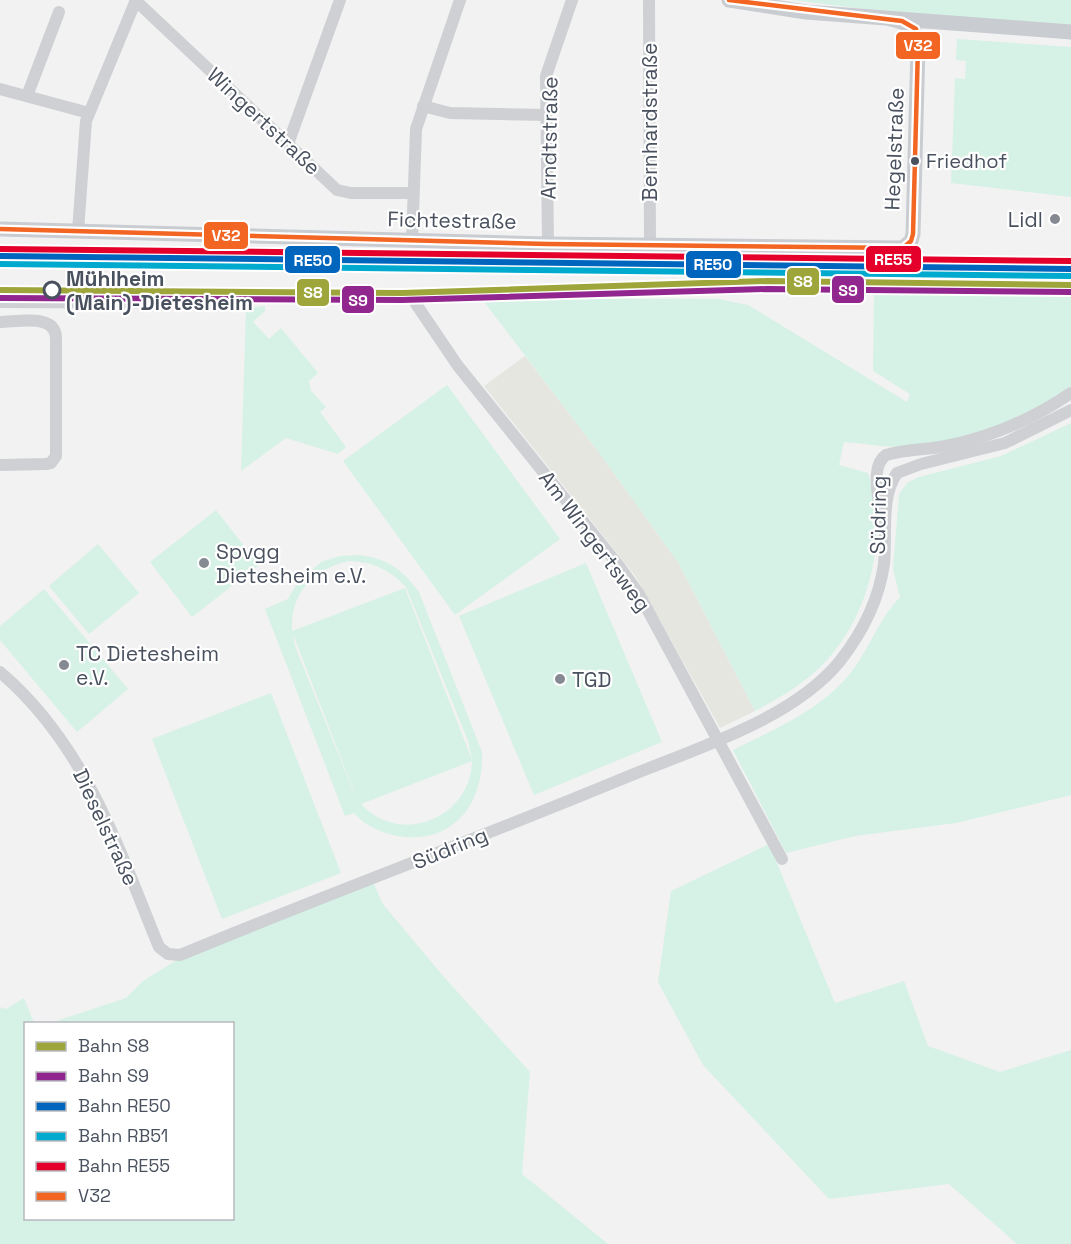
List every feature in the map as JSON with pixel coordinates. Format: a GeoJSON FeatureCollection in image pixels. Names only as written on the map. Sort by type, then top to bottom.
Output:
{"type":"FeatureCollection","features":[{"type":"Feature","properties":{"kind":"main road"},"geometry":{"type":"LineString","coordinates":[[729,0],[806,12],[1071,32]]}},
{"type":"Feature","properties":{"kind":"main road"},"geometry":{"type":"LineString","coordinates":[[890,19],[913,27],[917,33],[918,46]]}},
{"type":"Feature","properties":{"kind":"main road"},"geometry":{"type":"LineString","coordinates":[[918,46],[935,30],[957,23]]}},
{"type":"Feature","properties":{"kind":"main road","name":"Hegelstraße"},"geometry":{"type":"LineString","coordinates":[[903,248],[911,242],[913,234],[918,46]]}},
{"type":"Feature","properties":{"kind":"main road","name":"Fichtestraße"},"geometry":{"type":"LineString","coordinates":[[0,229],[548,244],[903,248]]}},
{"type":"Feature","properties":{"kind":"street"},"geometry":{"type":"LineString","coordinates":[[78,231],[83,141],[89,113],[135,0]]}},
{"type":"Feature","properties":{"kind":"street","name":"Wingertstraße"},"geometry":{"type":"LineString","coordinates":[[135,0],[332,186],[343,193],[413,193]]}},
{"type":"Feature","properties":{"kind":"street"},"geometry":{"type":"LineString","coordinates":[[288,144],[340,0]]}},
{"type":"Feature","properties":{"kind":"street"},"geometry":{"type":"LineString","coordinates":[[412,240],[414,138],[460,0]]}},
{"type":"Feature","properties":{"kind":"street","name":"Arndtstraße"},"geometry":{"type":"LineString","coordinates":[[548,244],[546,76],[572,0]]}},
{"type":"Feature","properties":{"kind":"street","name":"Bernhardstraße"},"geometry":{"type":"LineString","coordinates":[[649,0],[650,245]]}},
{"type":"Feature","properties":{"kind":"street"},"geometry":{"type":"LineString","coordinates":[[27,96],[60,12]]}},
{"type":"Feature","properties":{"kind":"street"},"geometry":{"type":"LineString","coordinates":[[0,89],[89,113]]}},
{"type":"Feature","properties":{"kind":"street"},"geometry":{"type":"LineString","coordinates":[[423,106],[450,113],[546,115]]}},
{"type":"Feature","properties":{"kind":"street"},"geometry":{"type":"LineString","coordinates":[[0,302],[246,303]]}},
{"type":"Feature","properties":{"kind":"street","name":"Am Wingertsweg"},"geometry":{"type":"LineString","coordinates":[[416,304],[458,366],[629,580],[718,738],[782,859]]}},
{"type":"Feature","properties":{"kind":"street"},"geometry":{"type":"LineString","coordinates":[[0,322],[47,321],[56,332],[56,456],[51,463],[46,464],[0,465]]}},
{"type":"Feature","properties":{"kind":"street","name":"Südring"},"geometry":{"type":"LineString","coordinates":[[718,738],[789,698],[810,683],[835,658],[854,629],[867,600],[876,567],[880,523],[878,469],[882,458],[892,453],[944,446],[990,434],[1026,419],[1071,393]]}},
{"type":"Feature","properties":{"kind":"street","name":"Südring"},"geometry":{"type":"LineString","coordinates":[[180,955],[551,808],[718,738],[792,704],[830,673],[852,644],[869,612],[879,584],[886,540],[887,501],[890,486],[897,473],[921,464],[1005,443],[1071,410]]}},
{"type":"Feature","properties":{"kind":"street","name":"Dieselstraße"},"geometry":{"type":"LineString","coordinates":[[0,672],[39,710],[71,752],[97,798],[159,947],[168,954],[180,955]]}},
{"type":"Feature","properties":{"kind":"shaded area"},"geometry":{"type":"Polygon","coordinates":[[[525,356],[603,458],[679,564],[755,711],[720,728],[636,577],[484,386],[525,356]]]}},
{"type":"Feature","properties":{"kind":"green space"},"geometry":{"type":"Polygon","coordinates":[[[791,0],[1071,0],[1071,26],[865,9],[791,0]]]}},
{"type":"Feature","properties":{"kind":"green space"},"geometry":{"type":"Polygon","coordinates":[[[957,39],[1071,47],[1071,197],[951,183],[955,78],[965,79],[966,61],[956,60],[957,39]]]}},
{"type":"Feature","properties":{"kind":"green space"},"geometry":{"type":"Polygon","coordinates":[[[874,291],[1071,293],[1071,386],[1052,399],[1011,420],[990,429],[945,442],[899,447],[844,442],[839,465],[868,473],[874,496],[876,543],[873,567],[866,591],[847,634],[825,662],[797,686],[755,711],[679,564],[603,458],[482,299],[719,299],[748,305],[907,402],[910,394],[873,371],[874,291]]]}},
{"type":"Feature","properties":{"kind":"green space"},"geometry":{"type":"Polygon","coordinates":[[[265,306],[265,311],[253,322],[269,339],[281,328],[318,373],[309,381],[311,391],[326,407],[320,412],[346,447],[338,454],[286,438],[241,471],[246,308],[265,306]]]}},
{"type":"Feature","properties":{"kind":"green space"},"geometry":{"type":"Polygon","coordinates":[[[447,385],[560,539],[455,615],[343,461],[447,385]]]}},
{"type":"Feature","properties":{"kind":"green space"},"geometry":{"type":"Polygon","coordinates":[[[1071,423],[1071,795],[956,823],[855,836],[786,853],[733,750],[815,706],[843,681],[861,658],[900,597],[893,569],[899,494],[908,482],[919,477],[1001,456],[1071,423]]]}},
{"type":"Feature","properties":{"kind":"green space","name":"Spvgg Dietesheim e.V."},"geometry":{"type":"Polygon","coordinates":[[[216,510],[259,565],[192,617],[150,562],[216,510]]]}},
{"type":"Feature","properties":{"kind":"green space","name":"TC Dietesheim e.V."},"geometry":{"type":"Polygon","coordinates":[[[98,544],[139,593],[89,634],[49,586],[98,544]]]}},
{"type":"Feature","properties":{"kind":"green space"},"geometry":{"type":"Polygon","coordinates":[[[359,555],[386,562],[407,577],[419,592],[482,752],[481,771],[471,804],[449,827],[435,834],[417,837],[398,836],[374,828],[354,813],[345,816],[265,609],[288,599],[297,583],[321,562],[340,556],[359,555]],[[349,561],[325,570],[306,585],[295,605],[292,631],[405,588],[472,760],[468,741],[406,587],[393,575],[380,568],[349,561]],[[293,634],[295,646],[354,793],[293,634]],[[472,761],[361,804],[377,817],[395,823],[413,824],[431,820],[447,811],[460,798],[469,781],[472,761]]]}},
{"type":"Feature","properties":{"kind":"green space","name":"TGD"},"geometry":{"type":"Polygon","coordinates":[[[586,563],[662,742],[534,795],[459,616],[586,563]]]}},
{"type":"Feature","properties":{"kind":"green space","name":"TC Dietesheim e.V."},"geometry":{"type":"Polygon","coordinates":[[[44,589],[128,689],[77,732],[0,640],[0,626],[44,589]]]}},
{"type":"Feature","properties":{"kind":"green space"},"geometry":{"type":"Polygon","coordinates":[[[271,693],[341,873],[222,919],[152,739],[271,693]]]}},
{"type":"Feature","properties":{"kind":"green space"},"geometry":{"type":"Polygon","coordinates":[[[769,844],[835,1003],[904,981],[928,1046],[1000,1072],[1071,1050],[1071,1244],[1017,1244],[949,1184],[829,1199],[703,1065],[658,982],[671,891],[769,844]]]}},
{"type":"Feature","properties":{"kind":"green space"},"geometry":{"type":"Polygon","coordinates":[[[372,879],[382,903],[443,976],[530,1072],[522,1174],[608,1244],[0,1244],[0,1007],[6,1009],[24,998],[34,1022],[24,1022],[24,1220],[234,1220],[234,1022],[53,1022],[126,998],[143,981],[195,949],[372,879]]]}},
{"type":"Feature","properties":{"kind":"rail line","name":"RE55"},"geometry":{"type":"LineString","coordinates":[[0,249],[1071,261]]}},
{"type":"Feature","properties":{"kind":"rail line","name":"RE50"},"geometry":{"type":"LineString","coordinates":[[0,256],[1071,269]]}},
{"type":"Feature","properties":{"kind":"rail line","name":"RB51"},"geometry":{"type":"LineString","coordinates":[[0,264],[1071,276]]}},
{"type":"Feature","properties":{"kind":"rail line","name":"S8"},"geometry":{"type":"LineString","coordinates":[[0,290],[402,293],[767,281],[1071,285]]}},
{"type":"Feature","properties":{"kind":"rail line","name":"S9"},"geometry":{"type":"LineString","coordinates":[[0,298],[402,300],[767,289],[1071,292]]}},
{"type":"Feature","properties":{"kind":"transit line","name":"V32"},"geometry":{"type":"LineString","coordinates":[[729,0],[902,21],[916,29],[918,46],[913,234],[911,241],[903,248]]}},
{"type":"Feature","properties":{"kind":"transit line","name":"V32"},"geometry":{"type":"LineString","coordinates":[[0,229],[548,244],[903,248]]}},
{"type":"Feature","properties":{"kind":"place","name":"Friedhof"},"geometry":{"type":"Point","coordinates":[915,161]}},
{"type":"Feature","properties":{"kind":"place","name":"Lidl"},"geometry":{"type":"Point","coordinates":[1055,219]}},
{"type":"Feature","properties":{"kind":"place","name":"Mühlheim (Main)-Dietesheim"},"geometry":{"type":"Point","coordinates":[52,290]}},
{"type":"Feature","properties":{"kind":"place","name":"Spvgg Dietesheim e.V."},"geometry":{"type":"Point","coordinates":[204,563]}},
{"type":"Feature","properties":{"kind":"place","name":"TC Dietesheim e.V."},"geometry":{"type":"Point","coordinates":[64,665]}},
{"type":"Feature","properties":{"kind":"place","name":"TGD"},"geometry":{"type":"Point","coordinates":[560,679]}}]}
